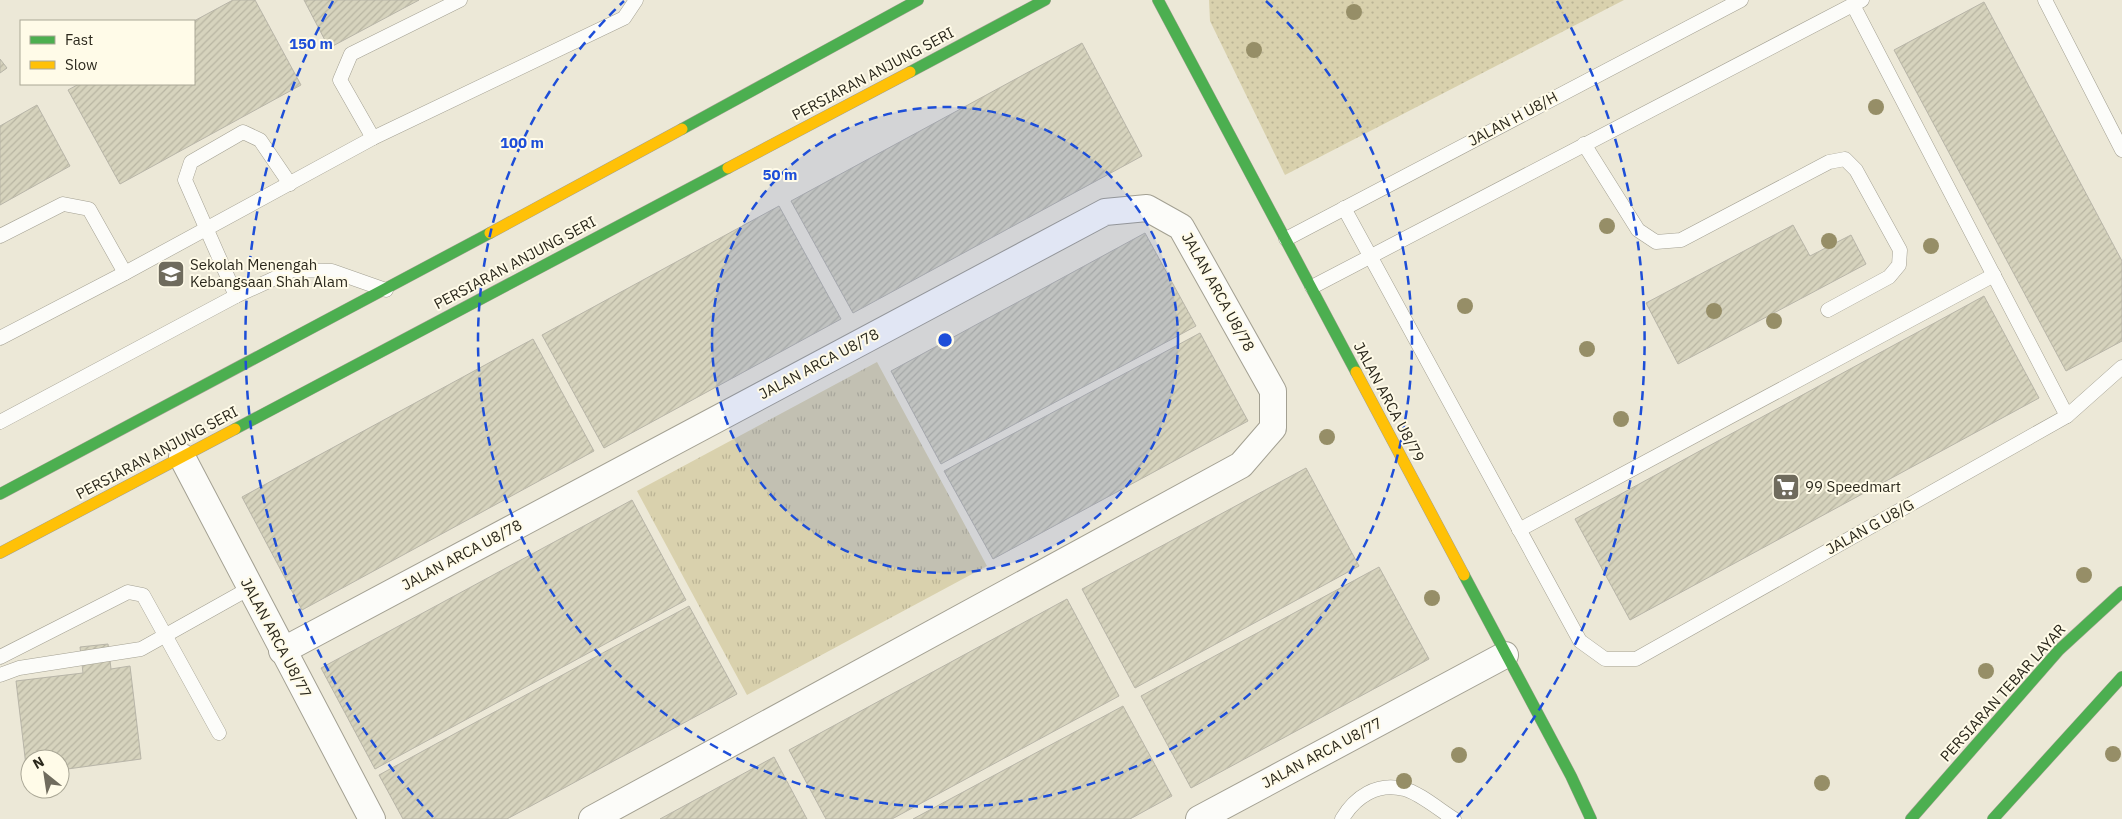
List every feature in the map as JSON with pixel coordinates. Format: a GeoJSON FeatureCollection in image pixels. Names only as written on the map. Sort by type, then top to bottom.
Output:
{"type":"FeatureCollection","features":[{"type":"Feature","properties":{"kind":"street"},"geometry":{"type":"LineString","coordinates":[[0,494],[386,290],[918,0]]}},
{"type":"Feature","properties":{"kind":"street","name":"PERSIARAN ANJUNG SERI"},"geometry":{"type":"LineString","coordinates":[[0,553],[1045,0]]}},
{"type":"Feature","properties":{"kind":"street","name":"JALAN ARCA U8/79"},"geometry":{"type":"LineString","coordinates":[[1158,0],[1312,287],[1505,656],[1571,776],[1591,819]]}},
{"type":"Feature","properties":{"kind":"street","name":"JALAN ARCA U8/78"},"geometry":{"type":"LineString","coordinates":[[282,651],[1105,212],[1147,208],[1181,227],[1274,391],[1273,428],[1241,465],[592,819]]}},
{"type":"Feature","properties":{"kind":"street","name":"JALAN ARCA U8/77"},"geometry":{"type":"LineString","coordinates":[[182,457],[282,651],[372,819]]}},
{"type":"Feature","properties":{"kind":"street","name":"PERSIARAN TEBAR LAYAR"},"geometry":{"type":"LineString","coordinates":[[1911,819],[2059,650],[2122,592]]}},
{"type":"Feature","properties":{"kind":"street","name":"JALAN ARCA U8/77"},"geometry":{"type":"LineString","coordinates":[[1199,819],[1505,656]]}},
{"type":"Feature","properties":{"kind":"street"},"geometry":{"type":"LineString","coordinates":[[1992,819],[2122,677]]}},
{"type":"Feature","properties":{"kind":"lane"},"geometry":{"type":"LineString","coordinates":[[372,138],[340,80],[351,54],[460,0]]}},
{"type":"Feature","properties":{"kind":"lane"},"geometry":{"type":"LineString","coordinates":[[0,338],[125,273],[204,228],[290,184],[372,138],[624,18],[636,0]]}},
{"type":"Feature","properties":{"kind":"lane","name":"JALAN H U8/H"},"geometry":{"type":"LineString","coordinates":[[1286,239],[1741,0]]}},
{"type":"Feature","properties":{"kind":"lane"},"geometry":{"type":"LineString","coordinates":[[2045,0],[2122,150]]}},
{"type":"Feature","properties":{"kind":"lane"},"geometry":{"type":"LineString","coordinates":[[1312,287],[1857,2],[2067,416]]}},
{"type":"Feature","properties":{"kind":"lane"},"geometry":{"type":"LineString","coordinates":[[236,296],[204,228],[185,180],[190,162],[243,132],[260,140],[290,184]]}},
{"type":"Feature","properties":{"kind":"lane"},"geometry":{"type":"LineString","coordinates":[[1584,144],[1638,230],[1656,242],[1681,240],[1829,162],[1844,159],[1856,170],[1900,250],[1899,265],[1889,278],[1828,310]]}},
{"type":"Feature","properties":{"kind":"lane"},"geometry":{"type":"LineString","coordinates":[[0,236],[64,204],[89,210],[125,273]]}},
{"type":"Feature","properties":{"kind":"lane"},"geometry":{"type":"LineString","coordinates":[[1344,208],[1519,530],[1994,275]]}},
{"type":"Feature","properties":{"kind":"lane"},"geometry":{"type":"LineString","coordinates":[[0,422],[236,296],[293,270],[332,271],[386,290]]}},
{"type":"Feature","properties":{"kind":"lane","name":"JALAN G U8/G"},"geometry":{"type":"LineString","coordinates":[[1519,530],[1580,641],[1605,659],[1636,659],[2067,416],[2122,367]]}},
{"type":"Feature","properties":{"kind":"lane"},"geometry":{"type":"LineString","coordinates":[[0,674],[19,668],[140,649],[250,588]]}},
{"type":"Feature","properties":{"kind":"lane"},"geometry":{"type":"LineString","coordinates":[[0,657],[128,592],[143,595],[219,733]]}},
{"type":"Feature","properties":{"kind":"lane"},"geometry":{"type":"LineString","coordinates":[[1342,819],[1348,809],[1366,793],[1386,787],[1405,789],[1454,819]]}},
{"type":"Feature","properties":{"kind":"green space"},"geometry":{"type":"Polygon","coordinates":[[[1209,0],[1624,0],[1285,175],[1210,21],[1209,0]]]}},
{"type":"Feature","properties":{"kind":"green space"},"geometry":{"type":"Polygon","coordinates":[[[877,362],[987,566],[747,695],[637,491],[877,362]]]}},
{"type":"Feature","properties":{"kind":"building"},"geometry":{"type":"Polygon","coordinates":[[[233,0],[255,0],[301,85],[120,184],[68,90],[77,85],[195,85],[195,20],[233,0]]]}},
{"type":"Feature","properties":{"kind":"building"},"geometry":{"type":"Polygon","coordinates":[[[304,0],[419,0],[329,48],[304,0]]]}},
{"type":"Feature","properties":{"kind":"building"},"geometry":{"type":"Polygon","coordinates":[[[1984,2],[2122,261],[2122,341],[2066,371],[1894,50],[1984,2]]]}},
{"type":"Feature","properties":{"kind":"building"},"geometry":{"type":"Polygon","coordinates":[[[1082,43],[1142,156],[853,313],[791,201],[1082,43]]]}},
{"type":"Feature","properties":{"kind":"building"},"geometry":{"type":"Polygon","coordinates":[[[0,59],[7,68],[0,73],[0,59]]]}},
{"type":"Feature","properties":{"kind":"building"},"geometry":{"type":"Polygon","coordinates":[[[37,105],[70,166],[0,205],[0,126],[37,105]]]}},
{"type":"Feature","properties":{"kind":"building"},"geometry":{"type":"Polygon","coordinates":[[[779,206],[841,319],[604,448],[542,335],[779,206]]]}},
{"type":"Feature","properties":{"kind":"building"},"geometry":{"type":"Polygon","coordinates":[[[1793,225],[1810,256],[1851,235],[1866,264],[1678,364],[1646,303],[1793,225]]]}},
{"type":"Feature","properties":{"kind":"building"},"geometry":{"type":"Polygon","coordinates":[[[1145,233],[1196,326],[941,464],[891,371],[1145,233]]]}},
{"type":"Feature","properties":{"kind":"building"},"geometry":{"type":"Polygon","coordinates":[[[1984,296],[2039,398],[1630,620],[1575,519],[1984,296]]]}},
{"type":"Feature","properties":{"kind":"building"},"geometry":{"type":"Polygon","coordinates":[[[1200,333],[1248,421],[993,559],[944,471],[1200,333]]]}},
{"type":"Feature","properties":{"kind":"building"},"geometry":{"type":"Polygon","coordinates":[[[533,339],[594,451],[302,610],[242,497],[533,339]]]}},
{"type":"Feature","properties":{"kind":"building"},"geometry":{"type":"Polygon","coordinates":[[[1306,468],[1359,566],[1135,688],[1082,589],[1306,468]]]}},
{"type":"Feature","properties":{"kind":"building"},"geometry":{"type":"Polygon","coordinates":[[[632,500],[686,600],[375,769],[321,668],[632,500]]]}},
{"type":"Feature","properties":{"kind":"building"},"geometry":{"type":"Polygon","coordinates":[[[1379,567],[1429,659],[1191,788],[1141,696],[1379,567]]]}},
{"type":"Feature","properties":{"kind":"building"},"geometry":{"type":"Polygon","coordinates":[[[1067,599],[1119,696],[892,819],[826,819],[789,750],[1067,599]]]}},
{"type":"Feature","properties":{"kind":"building"},"geometry":{"type":"Polygon","coordinates":[[[689,606],[737,694],[507,819],[403,819],[379,775],[689,606]]]}},
{"type":"Feature","properties":{"kind":"building"},"geometry":{"type":"Polygon","coordinates":[[[108,644],[111,669],[130,666],[141,759],[70,769],[70,749],[24,749],[16,681],[83,673],[80,647],[108,644]]]}},
{"type":"Feature","properties":{"kind":"building"},"geometry":{"type":"Polygon","coordinates":[[[1123,706],[1172,796],[1130,819],[913,819],[1123,706]]]}},
{"type":"Feature","properties":{"kind":"building"},"geometry":{"type":"Polygon","coordinates":[[[774,757],[807,819],[660,819],[774,757]]]}},
{"type":"Feature","properties":{"kind":"traffic: fast"},"geometry":{"type":"LineString","coordinates":[[682,129],[918,0]]}},
{"type":"Feature","properties":{"kind":"traffic: fast"},"geometry":{"type":"LineString","coordinates":[[910,72],[1045,0]]}},
{"type":"Feature","properties":{"kind":"traffic: fast"},"geometry":{"type":"LineString","coordinates":[[1158,0],[1356,372]]}},
{"type":"Feature","properties":{"kind":"traffic: fast"},"geometry":{"type":"LineString","coordinates":[[235,429],[728,168]]}},
{"type":"Feature","properties":{"kind":"traffic: fast"},"geometry":{"type":"LineString","coordinates":[[0,494],[490,233]]}},
{"type":"Feature","properties":{"kind":"traffic: fast"},"geometry":{"type":"LineString","coordinates":[[1464,575],[1571,776],[1591,819]]}},
{"type":"Feature","properties":{"kind":"traffic: fast"},"geometry":{"type":"LineString","coordinates":[[1911,819],[2059,650],[2122,592]]}},
{"type":"Feature","properties":{"kind":"traffic: fast"},"geometry":{"type":"LineString","coordinates":[[1993,819],[2122,677]]}},
{"type":"Feature","properties":{"kind":"traffic: slow"},"geometry":{"type":"LineString","coordinates":[[728,168],[910,72]]}},
{"type":"Feature","properties":{"kind":"traffic: slow"},"geometry":{"type":"LineString","coordinates":[[490,233],[682,129]]}},
{"type":"Feature","properties":{"kind":"traffic: slow"},"geometry":{"type":"LineString","coordinates":[[1356,372],[1464,575]]}},
{"type":"Feature","properties":{"kind":"traffic: slow"},"geometry":{"type":"LineString","coordinates":[[0,553],[235,429]]}},
{"type":"Feature","properties":{"kind":"place","name":"Sekolah Menengah Kebangsaan Shah Alam"},"geometry":{"type":"Point","coordinates":[171,274]}},
{"type":"Feature","properties":{"kind":"place","name":"99 Speedmart"},"geometry":{"type":"Point","coordinates":[1786,487]}}]}
